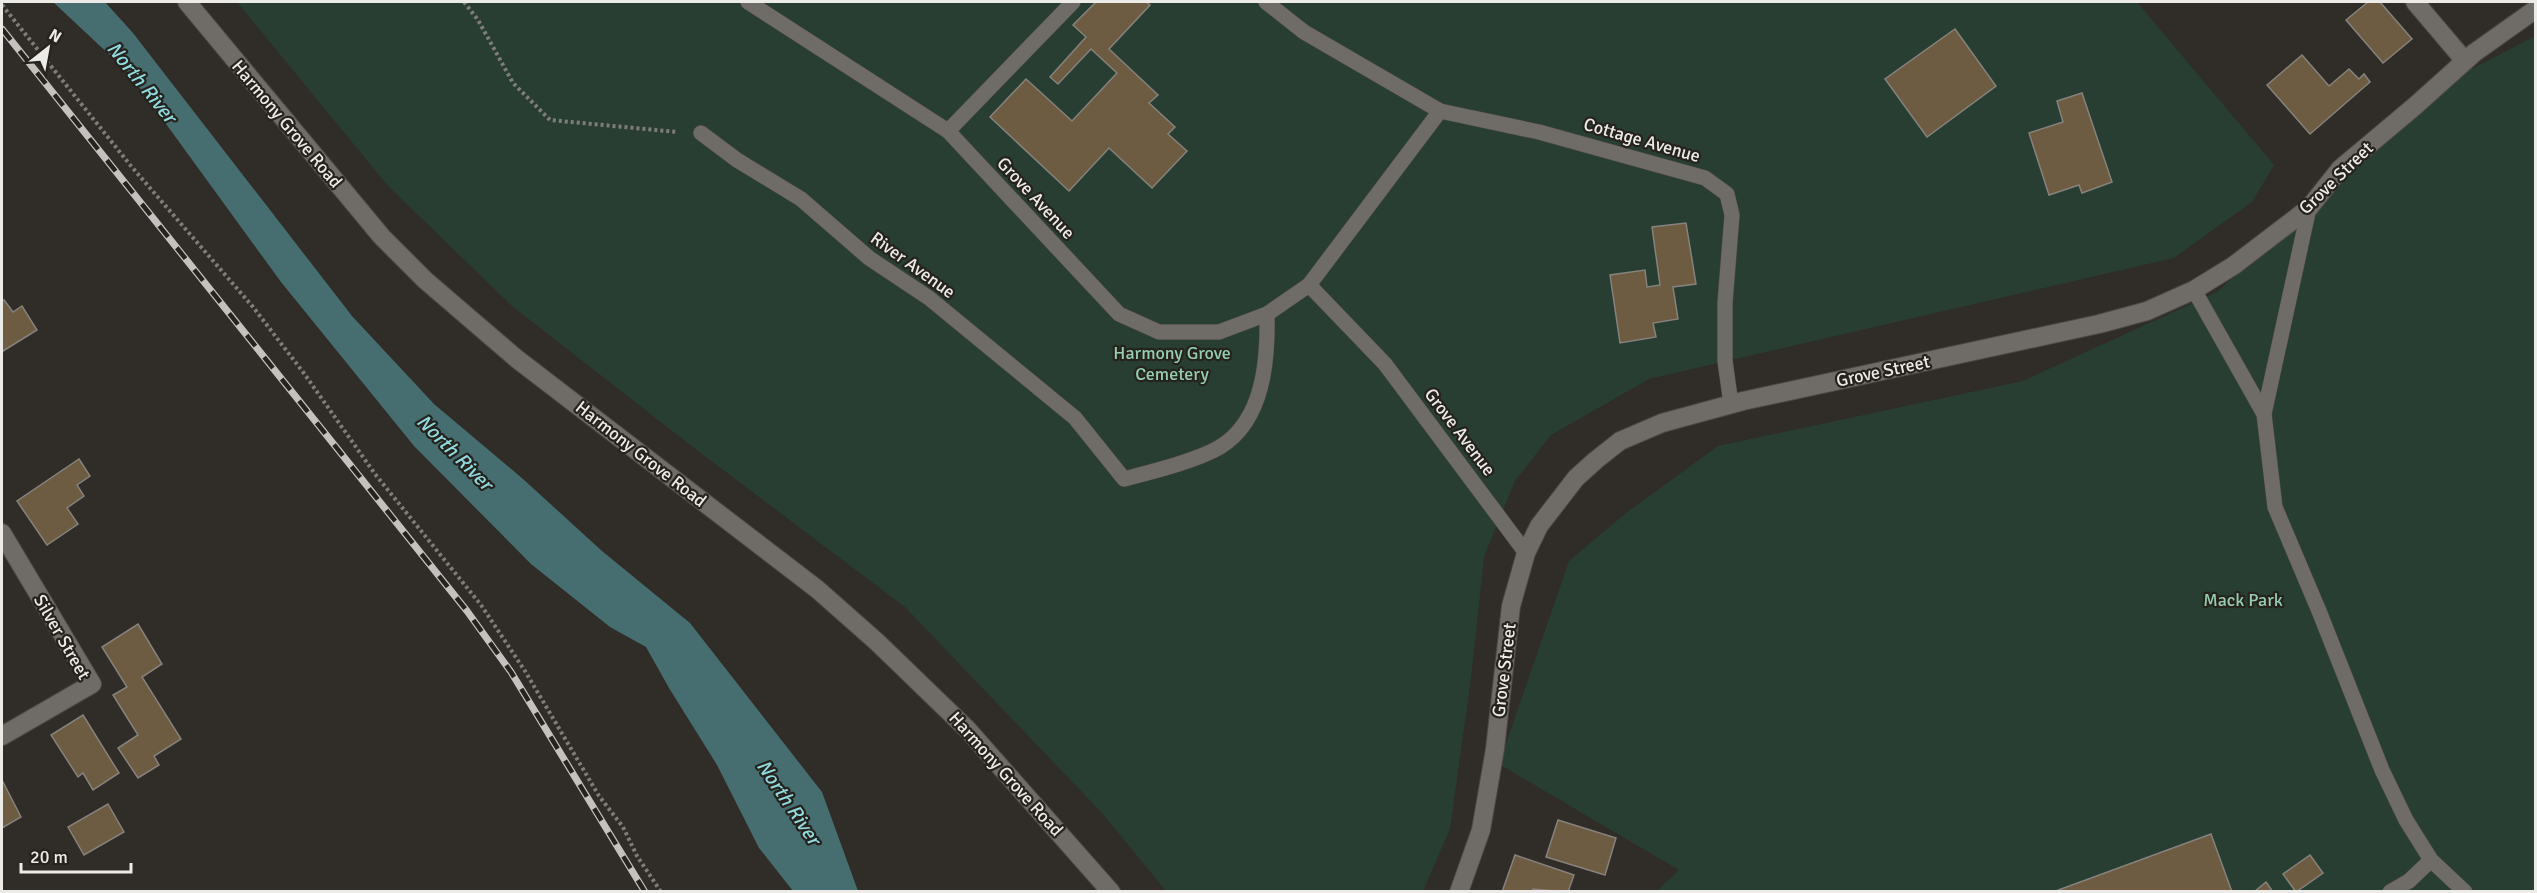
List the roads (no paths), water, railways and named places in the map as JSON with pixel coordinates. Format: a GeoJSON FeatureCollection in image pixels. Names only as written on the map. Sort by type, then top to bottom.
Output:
{"type":"FeatureCollection","features":[{"type":"Feature","properties":{"kind":"street","name":"Harmony Grove Road"},"geometry":{"type":"LineString","coordinates":[[187,2],[382,237],[425,280],[517,359],[817,589],[968,730],[1112,891]]}},
{"type":"Feature","properties":{"kind":"street"},"geometry":{"type":"LineString","coordinates":[[2415,2],[2465,61]]}},
{"type":"Feature","properties":{"kind":"street","name":"Grove Street"},"geometry":{"type":"LineString","coordinates":[[1460,891],[1481,830],[1495,749],[1511,606],[1526,553],[1539,526],[1576,478],[1620,441],[1662,423],[1731,404],[2099,324],[2147,311],[2194,290],[2233,266],[2309,208],[2340,169],[2465,61],[2535,9]]}},
{"type":"Feature","properties":{"kind":"street","name":"Silver Street"},"geometry":{"type":"LineString","coordinates":[[2,533],[92,684],[2,736]]}},
{"type":"Feature","properties":{"kind":"lane","name":"Grove Avenue"},"geometry":{"type":"LineString","coordinates":[[748,2],[948,131],[1119,314],[1159,332],[1219,332],[1267,314],[1308,285],[1440,111]]}},
{"type":"Feature","properties":{"kind":"lane"},"geometry":{"type":"LineString","coordinates":[[948,131],[1073,2]]}},
{"type":"Feature","properties":{"kind":"lane","name":"Cottage Avenue"},"geometry":{"type":"LineString","coordinates":[[1266,2],[1304,32],[1440,111],[1539,132],[1705,178],[1727,194],[1732,215],[1725,303],[1725,362],[1731,404]]}},
{"type":"Feature","properties":{"kind":"lane","name":"River Avenue"},"geometry":{"type":"LineString","coordinates":[[701,133],[737,159],[801,199],[869,258],[929,298],[1075,418],[1124,479],[1168,467],[1220,447],[1243,427],[1260,390],[1268,351],[1267,314]]}},
{"type":"Feature","properties":{"kind":"lane"},"geometry":{"type":"LineString","coordinates":[[2309,208],[2264,414],[2275,507],[2382,770],[2406,820],[2431,860],[2465,891]]}},
{"type":"Feature","properties":{"kind":"lane","name":"Grove Avenue"},"geometry":{"type":"LineString","coordinates":[[1308,285],[1385,364],[1526,553]]}},
{"type":"Feature","properties":{"kind":"lane"},"geometry":{"type":"LineString","coordinates":[[2194,290],[2264,414]]}},
{"type":"Feature","properties":{"kind":"lane"},"geometry":{"type":"LineString","coordinates":[[2390,891],[2409,881],[2431,860]]}},
{"type":"Feature","properties":{"kind":"water","name":"North River"},"geometry":{"type":"Polygon","coordinates":[[[53,2],[105,2],[133,33],[352,316],[434,404],[523,479],[602,551],[690,623],[822,792],[858,891],[793,891],[759,848],[717,765],[646,647],[610,627],[531,564],[414,446],[281,282],[129,73],[53,2]]]}},
{"type":"Feature","properties":{"kind":"railway"},"geometry":{"type":"LineString","coordinates":[[2,29],[467,611],[511,672],[645,892]]}},
{"type":"Feature","properties":{"kind":"park label","name":"Harmony Grove Cemetery"},"geometry":{"type":"Point","coordinates":[1172,364]}},
{"type":"Feature","properties":{"kind":"park label","name":"Mack Park"},"geometry":{"type":"Point","coordinates":[2243,600]}}]}
